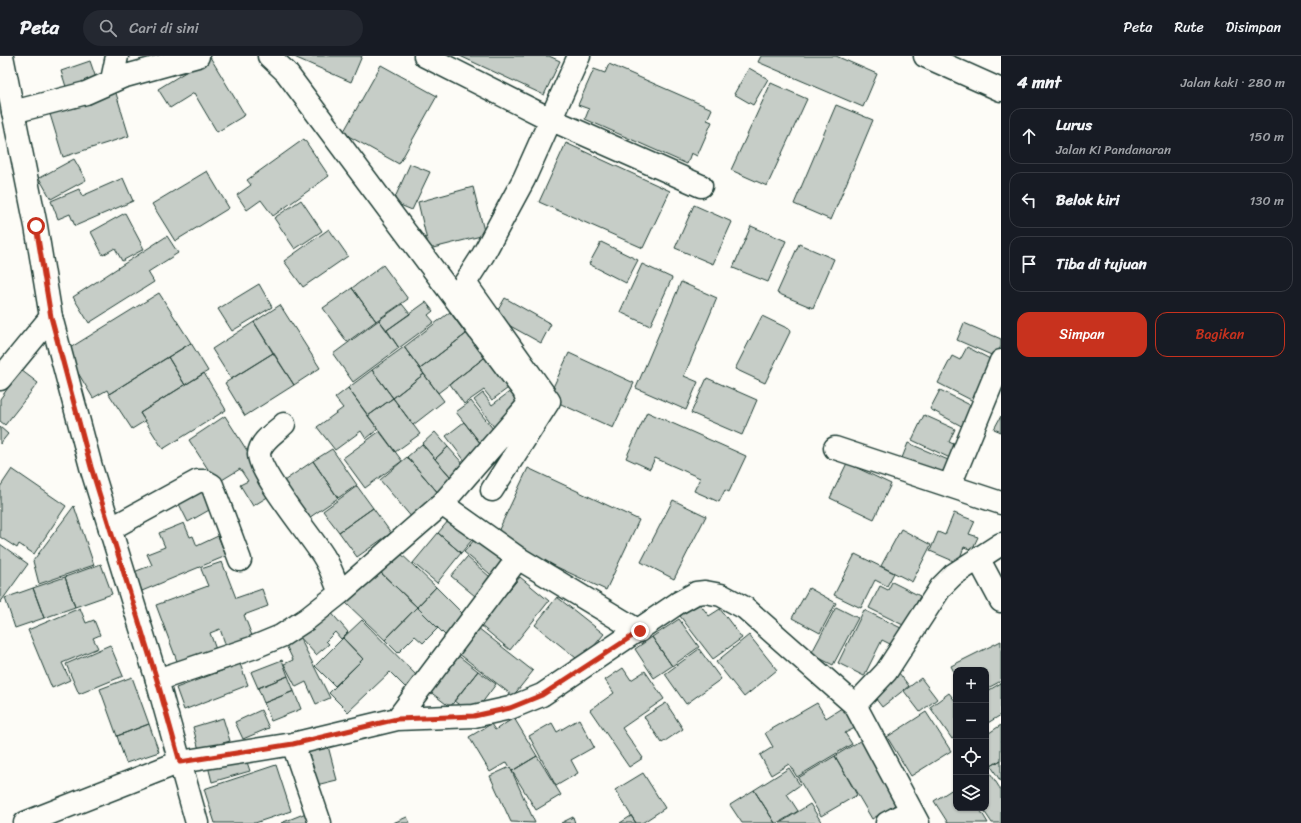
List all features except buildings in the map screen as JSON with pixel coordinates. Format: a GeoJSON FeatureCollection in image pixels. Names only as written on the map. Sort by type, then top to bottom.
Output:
{"type":"FeatureCollection","features":[{"type":"Feature","properties":{"kind":"street"},"geometry":{"type":"LineString","coordinates":[[2,56],[36,226],[51,317],[91,467],[157,680],[197,823]]}},
{"type":"Feature","properties":{"kind":"street"},"geometry":{"type":"LineString","coordinates":[[112,80],[117,56]]}},
{"type":"Feature","properties":{"kind":"street"},"geometry":{"type":"LineString","coordinates":[[13,112],[86,93],[99,89],[112,80],[198,56]]}},
{"type":"Feature","properties":{"kind":"street"},"geometry":{"type":"LineString","coordinates":[[157,680],[252,648],[281,636],[307,619],[340,593],[442,504],[529,404],[524,391],[286,72],[269,56]]}},
{"type":"Feature","properties":{"kind":"street"},"geometry":{"type":"LineString","coordinates":[[492,490],[549,402],[465,283],[483,255],[524,179],[579,56]]}},
{"type":"Feature","properties":{"kind":"street"},"geometry":{"type":"LineString","coordinates":[[925,56],[1001,90]]}},
{"type":"Feature","properties":{"kind":"street"},"geometry":{"type":"LineString","coordinates":[[428,57],[550,118],[702,186]]}},
{"type":"Feature","properties":{"kind":"street"},"geometry":{"type":"LineString","coordinates":[[0,379],[51,317]]}},
{"type":"Feature","properties":{"kind":"street"},"geometry":{"type":"LineString","coordinates":[[950,485],[1001,361]]}},
{"type":"Feature","properties":{"kind":"street"},"geometry":{"type":"LineString","coordinates":[[284,424],[263,444],[259,454],[280,495],[325,558],[340,593]]}},
{"type":"Feature","properties":{"kind":"street"},"geometry":{"type":"LineString","coordinates":[[835,448],[1001,502]]}},
{"type":"Feature","properties":{"kind":"street"},"geometry":{"type":"LineString","coordinates":[[110,529],[198,482],[205,481],[212,485],[240,560]]}},
{"type":"Feature","properties":{"kind":"street"},"geometry":{"type":"LineString","coordinates":[[442,504],[518,558],[640,631]]}},
{"type":"Feature","properties":{"kind":"street"},"geometry":{"type":"LineString","coordinates":[[855,705],[886,672],[941,587],[953,575],[1001,544]]}},
{"type":"Feature","properties":{"kind":"street"},"geometry":{"type":"LineString","coordinates":[[397,719],[518,558]]}},
{"type":"Feature","properties":{"kind":"street"},"geometry":{"type":"LineString","coordinates":[[978,558],[1001,601]]}},
{"type":"Feature","properties":{"kind":"street"},"geometry":{"type":"LineString","coordinates":[[25,823],[180,762],[293,744],[397,719],[474,716],[524,704],[542,695],[696,593],[705,592],[721,595],[745,608],[855,705],[914,817],[887,823]]}},
{"type":"Feature","properties":{"kind":"street"},"geometry":{"type":"LineString","coordinates":[[293,744],[320,823]]}},
{"type":"Feature","properties":{"kind":"route"},"geometry":{"type":"LineString","coordinates":[[36,226],[51,317],[91,467],[157,680],[180,762],[293,744],[397,719],[474,716],[510,708],[524,704],[542,695],[640,631]]}}]}
